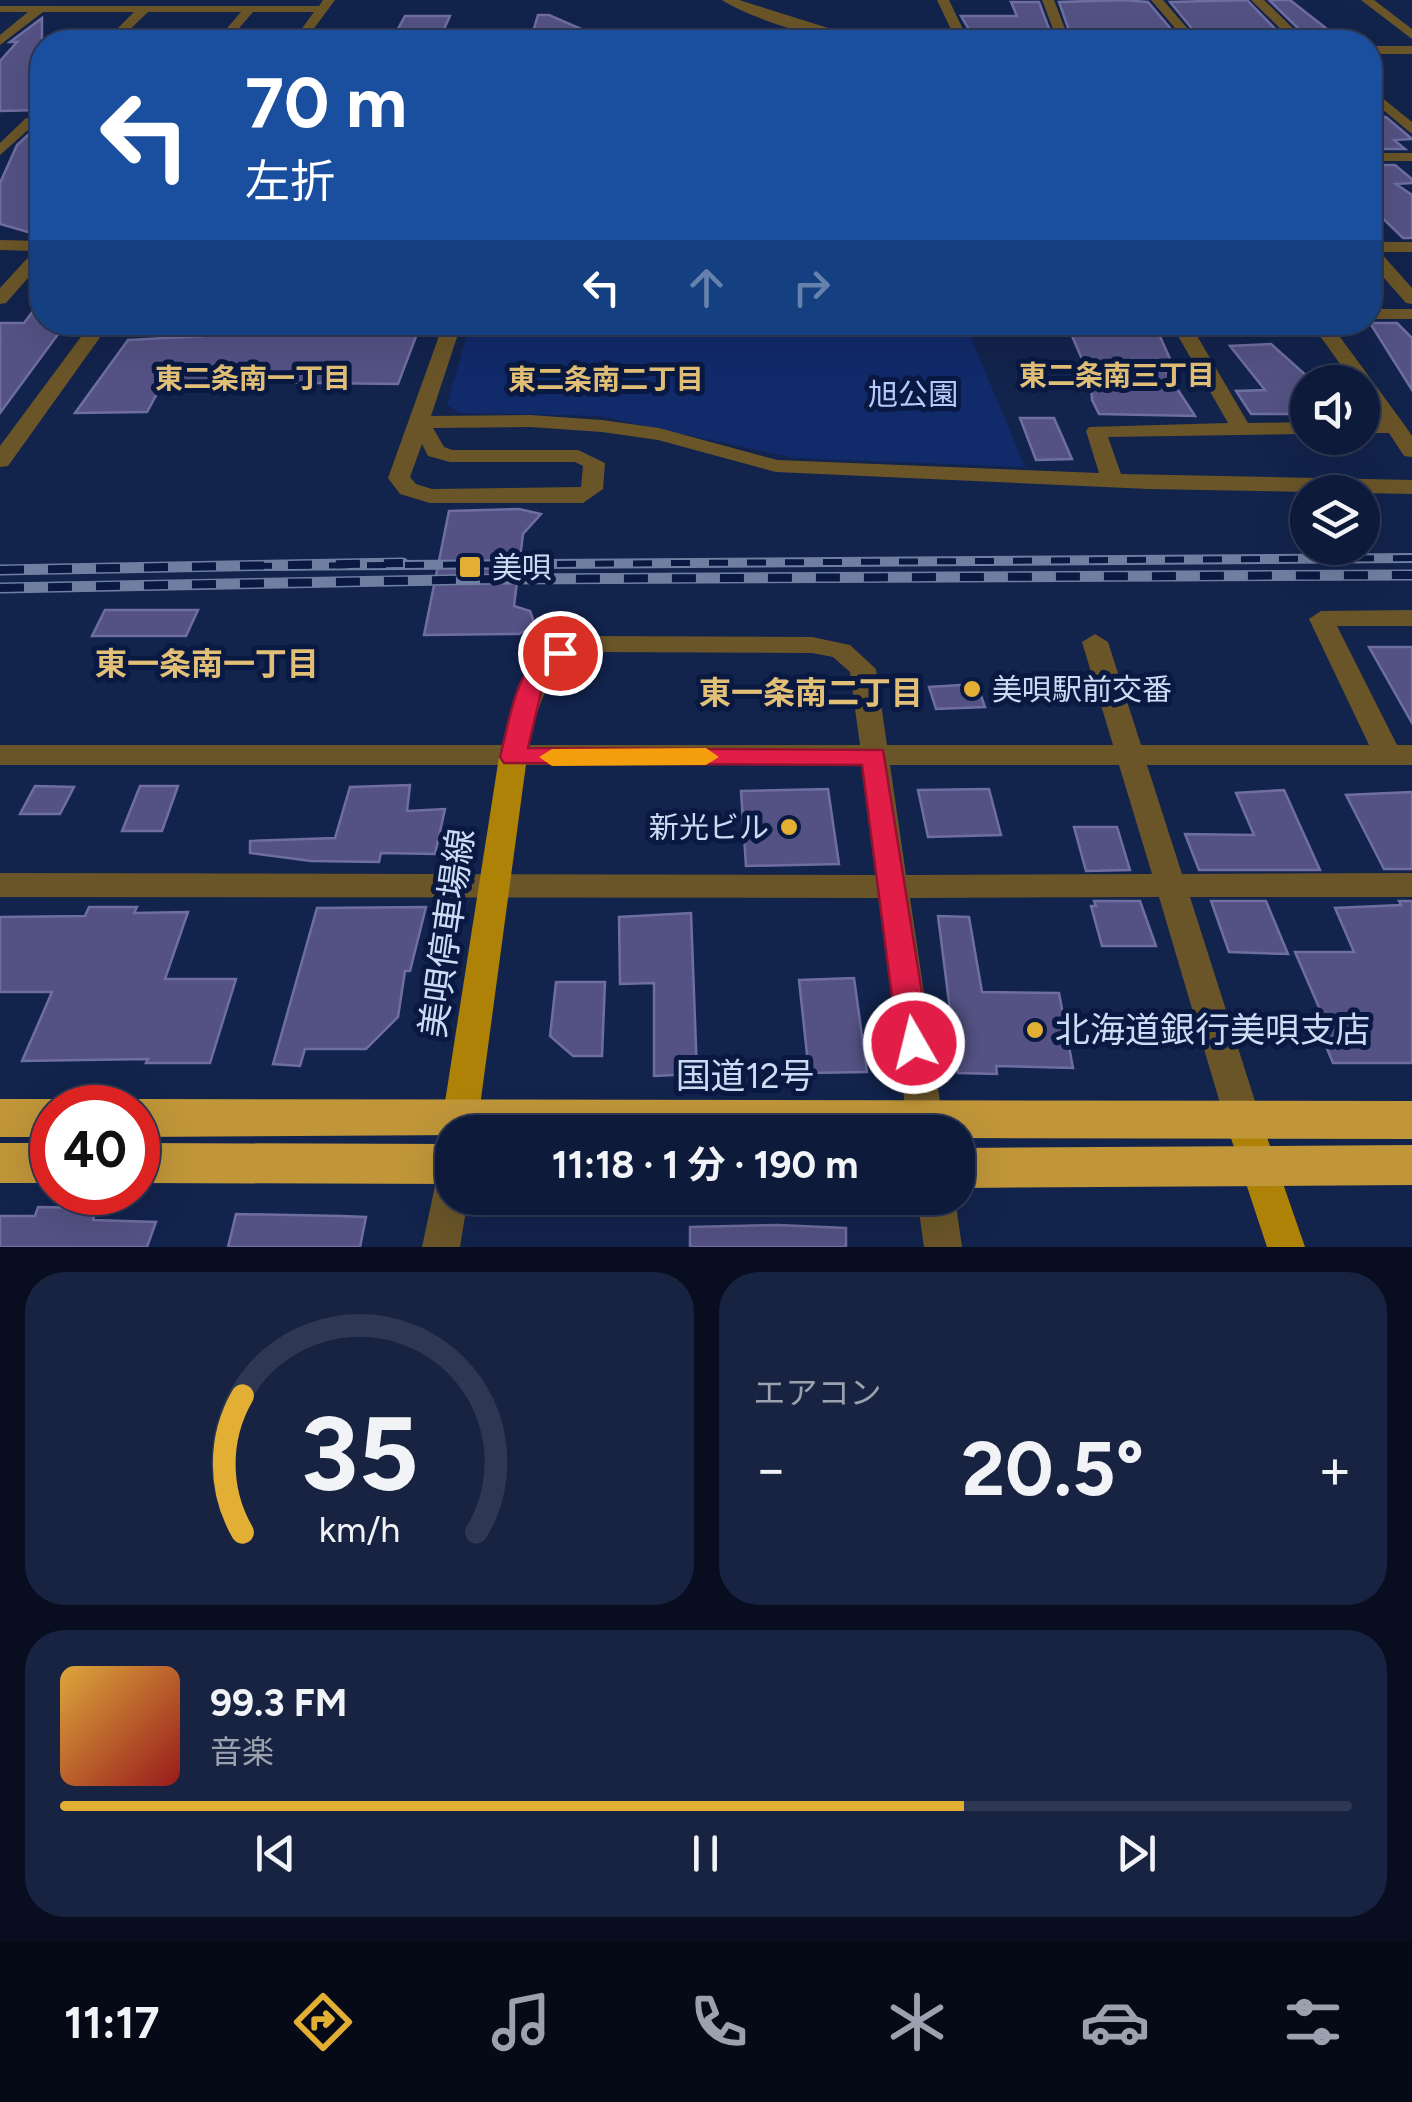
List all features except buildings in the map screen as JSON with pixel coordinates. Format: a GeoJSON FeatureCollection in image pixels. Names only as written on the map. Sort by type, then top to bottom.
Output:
{"type":"FeatureCollection","features":[{"type":"Feature","properties":{"kind":"highway"},"geometry":{"type":"LineString","coordinates":[[0,1118],[30,1118]]}},
{"type":"Feature","properties":{"kind":"highway","name":"国道12号"},"geometry":{"type":"LineString","coordinates":[[160,1119],[435,1125]]}},
{"type":"Feature","properties":{"kind":"highway","name":"国道12号"},"geometry":{"type":"LineString","coordinates":[[975,1126],[1412,1120]]}},
{"type":"Feature","properties":{"kind":"highway"},"geometry":{"type":"LineString","coordinates":[[0,1163],[30,1163]]}},
{"type":"Feature","properties":{"kind":"highway"},"geometry":{"type":"LineString","coordinates":[[160,1164],[435,1164]]}},
{"type":"Feature","properties":{"kind":"highway"},"geometry":{"type":"LineString","coordinates":[[975,1168],[1412,1166]]}},
{"type":"Feature","properties":{"kind":"main road","name":"美唄停車場線"},"geometry":{"type":"LineString","coordinates":[[461,1115],[513,757]]}},
{"type":"Feature","properties":{"kind":"main road"},"geometry":{"type":"LineString","coordinates":[[1244,1120],[1286,1247]]}},
{"type":"Feature","properties":{"kind":"street"},"geometry":{"type":"LineString","coordinates":[[728,0],[810,30]]}},
{"type":"Feature","properties":{"kind":"street"},"geometry":{"type":"LineString","coordinates":[[944,0],[958,30]]}},
{"type":"Feature","properties":{"kind":"street"},"geometry":{"type":"LineString","coordinates":[[1048,0],[1059,30]]}},
{"type":"Feature","properties":{"kind":"street"},"geometry":{"type":"LineString","coordinates":[[1157,0],[1183,30]]}},
{"type":"Feature","properties":{"kind":"street"},"geometry":{"type":"LineString","coordinates":[[1257,0],[1288,30]]}},
{"type":"Feature","properties":{"kind":"street"},"geometry":{"type":"LineString","coordinates":[[1367,0],[1412,35]]}},
{"type":"Feature","properties":{"kind":"street"},"geometry":{"type":"LineString","coordinates":[[0,9],[250,9],[326,4]]}},
{"type":"Feature","properties":{"kind":"street"},"geometry":{"type":"LineString","coordinates":[[307,30],[326,4]]}},
{"type":"Feature","properties":{"kind":"street"},"geometry":{"type":"LineString","coordinates":[[0,40],[40,9]]}},
{"type":"Feature","properties":{"kind":"street"},"geometry":{"type":"LineString","coordinates":[[123,30],[145,9]]}},
{"type":"Feature","properties":{"kind":"street"},"geometry":{"type":"LineString","coordinates":[[232,30],[250,9]]}},
{"type":"Feature","properties":{"kind":"street"},"geometry":{"type":"LineString","coordinates":[[1382,50],[1412,50]]}},
{"type":"Feature","properties":{"kind":"street"},"geometry":{"type":"LineString","coordinates":[[1382,104],[1412,130]]}},
{"type":"Feature","properties":{"kind":"street"},"geometry":{"type":"LineString","coordinates":[[1382,115],[1394,115]]}},
{"type":"Feature","properties":{"kind":"street"},"geometry":{"type":"LineString","coordinates":[[0,121],[30,121]]}},
{"type":"Feature","properties":{"kind":"street"},"geometry":{"type":"LineString","coordinates":[[0,150],[30,126]]}},
{"type":"Feature","properties":{"kind":"street"},"geometry":{"type":"LineString","coordinates":[[1382,157],[1412,157]]}},
{"type":"Feature","properties":{"kind":"street"},"geometry":{"type":"LineString","coordinates":[[0,245],[30,248]]}},
{"type":"Feature","properties":{"kind":"street"},"geometry":{"type":"LineString","coordinates":[[1382,248],[1412,247]]}},
{"type":"Feature","properties":{"kind":"street"},"geometry":{"type":"LineString","coordinates":[[0,299],[30,263]]}},
{"type":"Feature","properties":{"kind":"street"},"geometry":{"type":"LineString","coordinates":[[1382,263],[1412,299]]}},
{"type":"Feature","properties":{"kind":"street"},"geometry":{"type":"LineString","coordinates":[[1382,314],[1412,314]]}},
{"type":"Feature","properties":{"kind":"street"},"geometry":{"type":"LineString","coordinates":[[0,461],[92,335]]}},
{"type":"Feature","properties":{"kind":"street"},"geometry":{"type":"LineString","coordinates":[[419,422],[436,451],[450,456],[578,456],[594,463],[592,489],[583,496],[430,496],[408,489],[399,478],[449,335]]}},
{"type":"Feature","properties":{"kind":"street"},"geometry":{"type":"LineString","coordinates":[[1186,335],[1241,428]]}},
{"type":"Feature","properties":{"kind":"street"},"geometry":{"type":"LineString","coordinates":[[1328,335],[1412,450]]}},
{"type":"Feature","properties":{"kind":"street"},"geometry":{"type":"LineString","coordinates":[[419,422],[530,421],[602,426],[659,434],[776,466],[1412,487]]}},
{"type":"Feature","properties":{"kind":"street"},"geometry":{"type":"LineString","coordinates":[[1380,427],[1396,427]]}},
{"type":"Feature","properties":{"kind":"street"},"geometry":{"type":"LineString","coordinates":[[1112,479],[1096,431],[1290,428]]}},
{"type":"Feature","properties":{"kind":"street"},"geometry":{"type":"LineString","coordinates":[[0,755],[1400,755],[1321,618],[1412,618]]}},
{"type":"Feature","properties":{"kind":"street"},"geometry":{"type":"LineString","coordinates":[[1095,642],[1244,1120]]}},
{"type":"Feature","properties":{"kind":"street"},"geometry":{"type":"LineString","coordinates":[[513,757],[532,682],[560,653],[585,644],[812,645],[841,651],[863,670],[924,1115]]}},
{"type":"Feature","properties":{"kind":"street"},"geometry":{"type":"LineString","coordinates":[[0,885],[495,888],[1412,884]]}},
{"type":"Feature","properties":{"kind":"street"},"geometry":{"type":"LineString","coordinates":[[441,1247],[446,1215]]}},
{"type":"Feature","properties":{"kind":"street"},"geometry":{"type":"LineString","coordinates":[[939,1215],[944,1247]]}},
{"type":"Feature","properties":{"kind":"green space","name":"旭公園"},"geometry":{"type":"Polygon","coordinates":[[[467,335],[970,335],[1025,467],[794,458],[599,416],[460,413],[447,405],[467,335]]]}},
{"type":"Feature","properties":{"kind":"railway"},"geometry":{"type":"LineString","coordinates":[[253,566],[1412,558]]}},
{"type":"Feature","properties":{"kind":"railway"},"geometry":{"type":"LineString","coordinates":[[0,570],[403,563]]}},
{"type":"Feature","properties":{"kind":"railway"},"geometry":{"type":"LineString","coordinates":[[0,588],[500,579],[1412,575]]}},
{"type":"Feature","properties":{"kind":"slow traffic"},"geometry":{"type":"LineString","coordinates":[[552,757],[706,757]]}},
{"type":"Feature","properties":{"kind":"place","name":"美唄"},"geometry":{"type":"Point","coordinates":[470,567]}},
{"type":"Feature","properties":{"kind":"place","name":"美唄駅前交番"},"geometry":{"type":"Point","coordinates":[972,689]}},
{"type":"Feature","properties":{"kind":"place","name":"新光ビル"},"geometry":{"type":"Point","coordinates":[789,827]}},
{"type":"Feature","properties":{"kind":"place","name":"北海道銀行美唄支店"},"geometry":{"type":"Point","coordinates":[1035,1030]}},
{"type":"Feature","properties":{"kind":"district","name":"東二条南三丁目"},"geometry":{"type":"Point","coordinates":[1117,375]}},
{"type":"Feature","properties":{"kind":"district","name":"東二条南一丁目"},"geometry":{"type":"Point","coordinates":[253,378]}},
{"type":"Feature","properties":{"kind":"district","name":"東二条南二丁目"},"geometry":{"type":"Point","coordinates":[606,379]}},
{"type":"Feature","properties":{"kind":"district","name":"東一条南一丁目"},"geometry":{"type":"Point","coordinates":[207,664]}},
{"type":"Feature","properties":{"kind":"district","name":"東一条南二丁目"},"geometry":{"type":"Point","coordinates":[811,693]}},
{"type":"Feature","properties":{"kind":"route"},"geometry":{"type":"LineString","coordinates":[[560,653],[532,682],[513,757],[874,756],[914,1043]]}}]}
